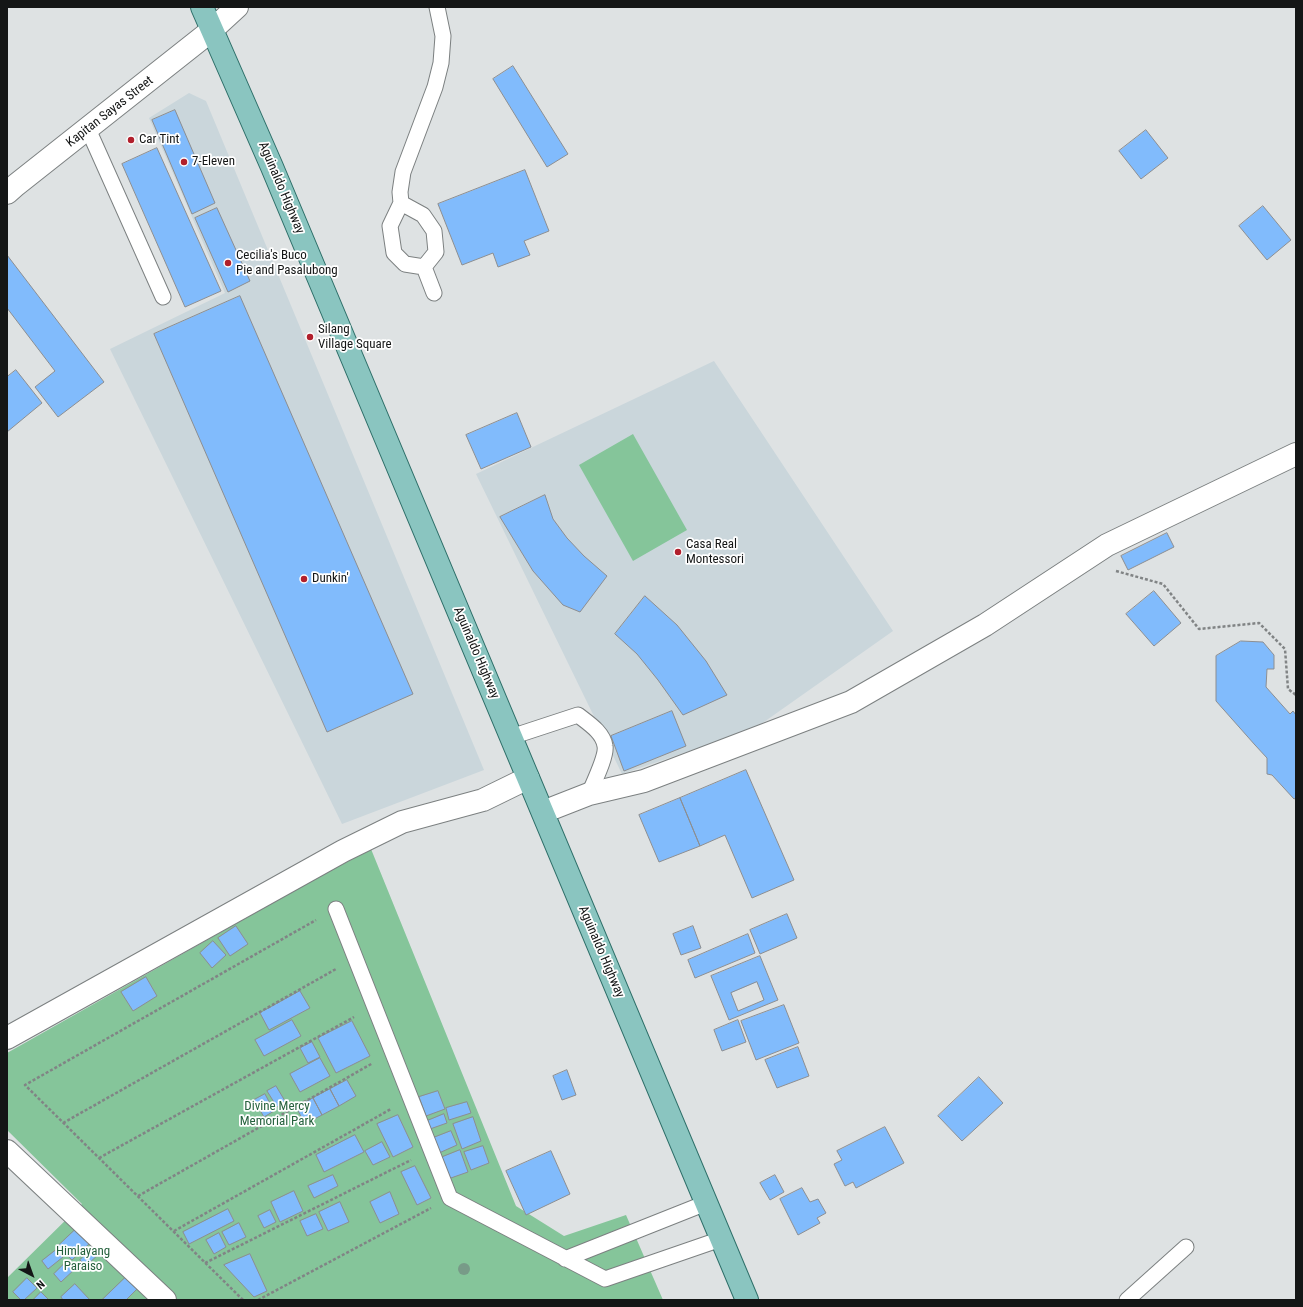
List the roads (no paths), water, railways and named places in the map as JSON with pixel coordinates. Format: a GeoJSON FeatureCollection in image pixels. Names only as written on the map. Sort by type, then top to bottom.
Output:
{"type":"FeatureCollection","features":[{"type":"Feature","properties":{"kind":"main road","name":"Aguinaldo Highway"},"geometry":{"type":"LineString","coordinates":[[202,7],[281,188],[747,1300]]}},
{"type":"Feature","properties":{"kind":"street","name":"Kapitan Sayas Street"},"geometry":{"type":"LineString","coordinates":[[7,193],[16,184],[88,129],[212,30],[237,7]]}},
{"type":"Feature","properties":{"kind":"street"},"geometry":{"type":"LineString","coordinates":[[542,812],[589,794],[644,780],[850,702],[985,625],[1107,545],[1296,454]]}},
{"type":"Feature","properties":{"kind":"street"},"geometry":{"type":"LineString","coordinates":[[7,1038],[343,851],[402,822],[483,800],[528,778]]}},
{"type":"Feature","properties":{"kind":"street"},"geometry":{"type":"LineString","coordinates":[[7,1151],[165,1300]]}},
{"type":"Feature","properties":{"kind":"lane"},"geometry":{"type":"LineString","coordinates":[[424,267],[405,264],[394,253],[390,226],[401,204],[400,192],[403,172],[435,87],[441,63],[443,36],[437,7]]}},
{"type":"Feature","properties":{"kind":"lane"},"geometry":{"type":"LineString","coordinates":[[88,129],[163,296]]}},
{"type":"Feature","properties":{"kind":"lane"},"geometry":{"type":"LineString","coordinates":[[401,204],[423,215],[434,231],[436,252],[424,267]]}},
{"type":"Feature","properties":{"kind":"lane"},"geometry":{"type":"LineString","coordinates":[[424,267],[434,293]]}},
{"type":"Feature","properties":{"kind":"lane"},"geometry":{"type":"LineString","coordinates":[[511,737],[578,715],[591,725],[601,737],[605,746],[603,759],[589,794]]}},
{"type":"Feature","properties":{"kind":"lane"},"geometry":{"type":"LineString","coordinates":[[336,909],[450,1198],[605,1280],[721,1239]]}},
{"type":"Feature","properties":{"kind":"lane"},"geometry":{"type":"LineString","coordinates":[[565,1259],[706,1203]]}},
{"type":"Feature","properties":{"kind":"lane"},"geometry":{"type":"LineString","coordinates":[[1127,1300],[1186,1247]]}},
{"type":"Feature","properties":{"kind":"place","name":"Car Tint"},"geometry":{"type":"Point","coordinates":[131,140]}},
{"type":"Feature","properties":{"kind":"place","name":"7-Eleven"},"geometry":{"type":"Point","coordinates":[184,162]}},
{"type":"Feature","properties":{"kind":"place","name":"Cecilia's Buco Pie and Pasalubong"},"geometry":{"type":"Point","coordinates":[228,263]}},
{"type":"Feature","properties":{"kind":"place","name":"Silang Village Square"},"geometry":{"type":"Point","coordinates":[310,337]}},
{"type":"Feature","properties":{"kind":"place","name":"Casa Real Montessori"},"geometry":{"type":"Point","coordinates":[678,552]}},
{"type":"Feature","properties":{"kind":"place","name":"Dunkin'"},"geometry":{"type":"Point","coordinates":[304,579]}},
{"type":"Feature","properties":{"kind":"park label","name":"Divine Mercy Memorial Park"},"geometry":{"type":"Point","coordinates":[277,1114]}},
{"type":"Feature","properties":{"kind":"park label","name":"Himlayang Paraiso"},"geometry":{"type":"Point","coordinates":[83,1260]}}]}
